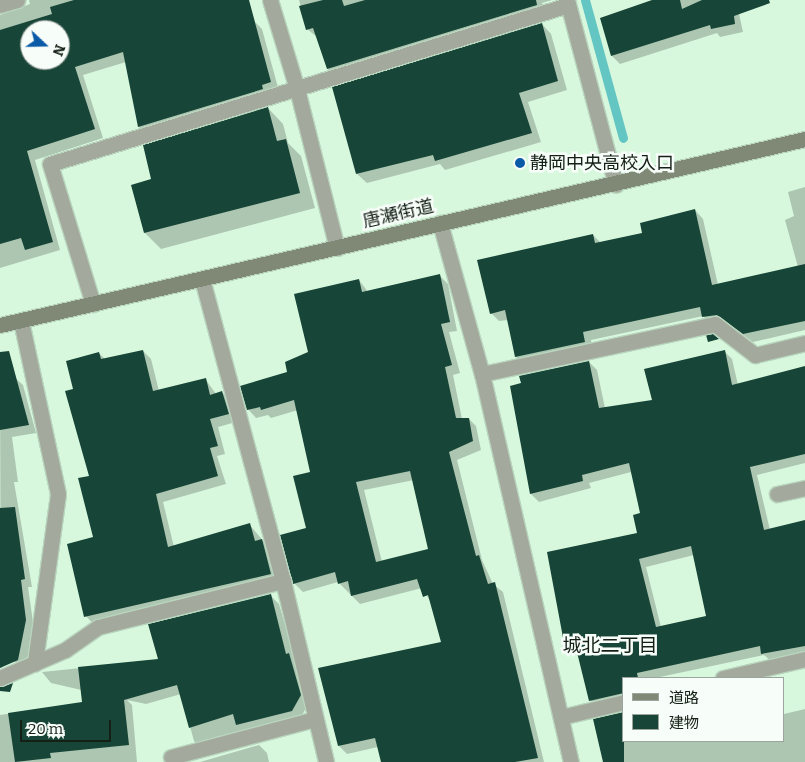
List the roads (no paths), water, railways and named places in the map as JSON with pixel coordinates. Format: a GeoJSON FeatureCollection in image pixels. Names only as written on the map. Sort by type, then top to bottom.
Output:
{"type":"FeatureCollection","features":[{"type":"Feature","properties":{"kind":"street"},"geometry":{"type":"LineString","coordinates":[[0,5],[17,0]]}},
{"type":"Feature","properties":{"kind":"street"},"geometry":{"type":"LineString","coordinates":[[270,0],[297,89],[337,248]]}},
{"type":"Feature","properties":{"kind":"street"},"geometry":{"type":"LineString","coordinates":[[93,304],[50,164],[297,89],[567,3],[616,185]]}},
{"type":"Feature","properties":{"kind":"street","name":"唐瀬街道"},"geometry":{"type":"LineString","coordinates":[[0,325],[440,223],[616,185],[805,140]]}},
{"type":"Feature","properties":{"kind":"street"},"geometry":{"type":"LineString","coordinates":[[440,223],[482,374],[571,762]]}},
{"type":"Feature","properties":{"kind":"street"},"geometry":{"type":"LineString","coordinates":[[202,279],[282,581],[326,762]]}},
{"type":"Feature","properties":{"kind":"street"},"geometry":{"type":"LineString","coordinates":[[21,320],[58,494],[35,663]]}},
{"type":"Feature","properties":{"kind":"street"},"geometry":{"type":"LineString","coordinates":[[482,374],[715,324],[755,355],[805,343]]}},
{"type":"Feature","properties":{"kind":"street"},"geometry":{"type":"LineString","coordinates":[[777,494],[805,488]]}},
{"type":"Feature","properties":{"kind":"street"},"geometry":{"type":"LineString","coordinates":[[0,678],[65,650],[98,627],[282,581]]}},
{"type":"Feature","properties":{"kind":"street"},"geometry":{"type":"LineString","coordinates":[[727,677],[805,659]]}},
{"type":"Feature","properties":{"kind":"street"},"geometry":{"type":"LineString","coordinates":[[561,717],[622,702]]}},
{"type":"Feature","properties":{"kind":"street"},"geometry":{"type":"LineString","coordinates":[[171,757],[315,718]]}},
{"type":"Feature","properties":{"kind":"waterway"},"geometry":{"type":"LineString","coordinates":[[585,0],[623,138]]}},
{"type":"Feature","properties":{"kind":"place","name":"静岡中央高校入口"},"geometry":{"type":"Point","coordinates":[520,163]}},
{"type":"Feature","properties":{"kind":"district","name":"城北二丁目"},"geometry":{"type":"Point","coordinates":[610,646]}}]}
